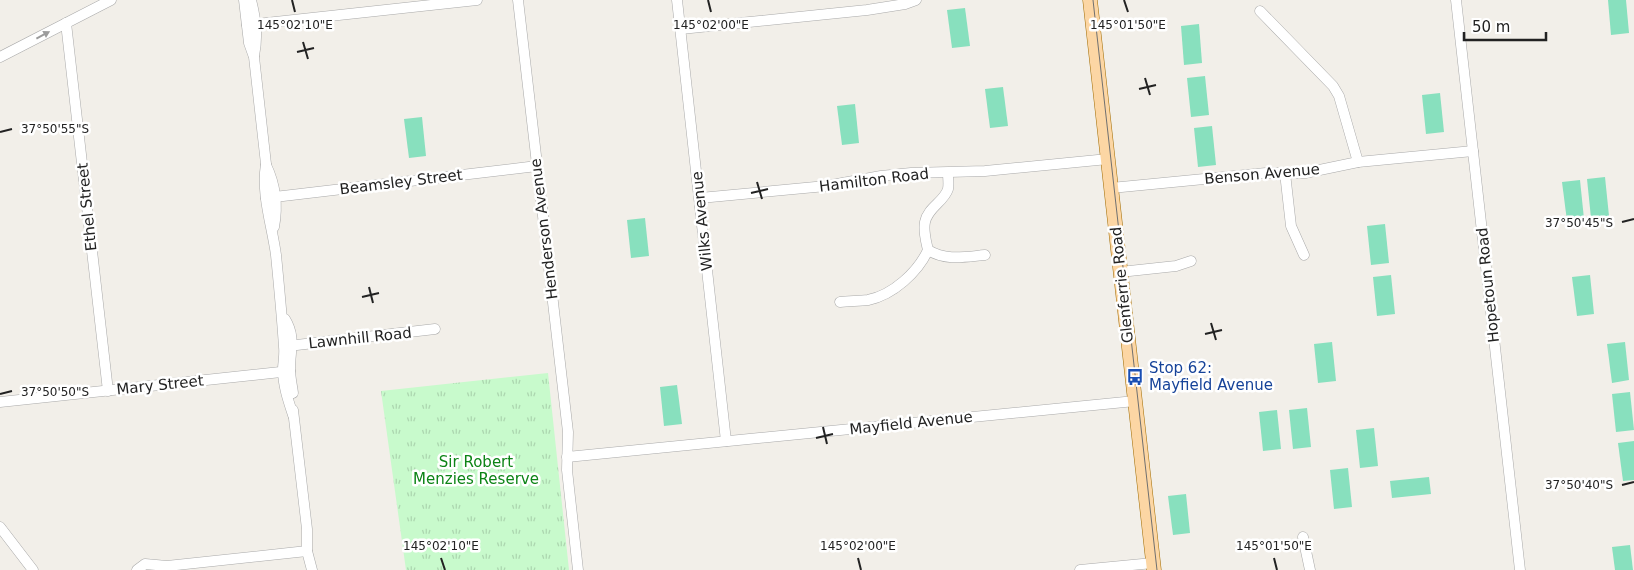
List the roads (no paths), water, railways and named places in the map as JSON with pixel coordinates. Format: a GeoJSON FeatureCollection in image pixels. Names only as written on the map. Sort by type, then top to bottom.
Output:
{"type":"FeatureCollection","features":[{"type":"Feature","properties":{"kind":"main road","name":"Glenferrie Road"},"geometry":{"type":"LineString","coordinates":[[1090,0],[1153,566]]}},
{"type":"Feature","properties":{"kind":"street"},"geometry":{"type":"LineString","coordinates":[[0,57],[111,0]]}},
{"type":"Feature","properties":{"kind":"street"},"geometry":{"type":"LineString","coordinates":[[244,0],[256,46],[254,57],[266,164],[270,175],[270,197],[276,217],[273,230],[282,315],[288,346],[286,371],[294,399],[293,415],[307,529],[304,551],[306,570]]}},
{"type":"Feature","properties":{"kind":"street"},"geometry":{"type":"LineString","coordinates":[[251,0],[252,25]]}},
{"type":"Feature","properties":{"kind":"street"},"geometry":{"type":"LineString","coordinates":[[252,25],[477,0]]}},
{"type":"Feature","properties":{"kind":"street","name":"Henderson Avenue"},"geometry":{"type":"LineString","coordinates":[[518,0],[568,432],[567,470],[578,570]]}},
{"type":"Feature","properties":{"kind":"street","name":"Wilks Avenue"},"geometry":{"type":"LineString","coordinates":[[677,0],[726,441]]}},
{"type":"Feature","properties":{"kind":"street"},"geometry":{"type":"LineString","coordinates":[[681,28],[867,10],[905,4],[916,0]]}},
{"type":"Feature","properties":{"kind":"street","name":"Hopetoun Road"},"geometry":{"type":"LineString","coordinates":[[1456,0],[1520,570]]}},
{"type":"Feature","properties":{"kind":"street"},"geometry":{"type":"LineString","coordinates":[[1260,12],[1333,86],[1339,96],[1358,162]]}},
{"type":"Feature","properties":{"kind":"street","name":"Ethel Street"},"geometry":{"type":"LineString","coordinates":[[66,23],[108,391]]}},
{"type":"Feature","properties":{"kind":"street","name":"Benson Avenue"},"geometry":{"type":"LineString","coordinates":[[1111,188],[1266,173],[1314,172],[1358,162],[1473,151]]}},
{"type":"Feature","properties":{"kind":"street","name":"Hamilton Road"},"geometry":{"type":"LineString","coordinates":[[700,198],[826,186],[910,173],[985,171],[1108,159]]}},
{"type":"Feature","properties":{"kind":"street","name":"Beamsley Street"},"geometry":{"type":"LineString","coordinates":[[270,197],[537,166]]}},
{"type":"Feature","properties":{"kind":"street"},"geometry":{"type":"LineString","coordinates":[[948,173],[948,189],[932,208],[925,222],[924,233],[928,250],[935,255],[944,257],[984,255]]}},
{"type":"Feature","properties":{"kind":"street"},"geometry":{"type":"LineString","coordinates":[[1285,173],[1293,232],[1304,255]]}},
{"type":"Feature","properties":{"kind":"street"},"geometry":{"type":"LineString","coordinates":[[840,302],[879,297],[917,268],[928,250]]}},
{"type":"Feature","properties":{"kind":"street"},"geometry":{"type":"LineString","coordinates":[[1120,272],[1176,266],[1192,261]]}},
{"type":"Feature","properties":{"kind":"street","name":"Lawnhill Road"},"geometry":{"type":"LineString","coordinates":[[288,346],[435,329]]}},
{"type":"Feature","properties":{"kind":"street","name":"Mary Street"},"geometry":{"type":"LineString","coordinates":[[0,402],[286,371]]}},
{"type":"Feature","properties":{"kind":"street","name":"Mayfield Avenue"},"geometry":{"type":"LineString","coordinates":[[567,458],[1135,401]]}},
{"type":"Feature","properties":{"kind":"street"},"geometry":{"type":"LineString","coordinates":[[0,527],[33,570]]}},
{"type":"Feature","properties":{"kind":"street"},"geometry":{"type":"LineString","coordinates":[[1303,537],[1310,570]]}},
{"type":"Feature","properties":{"kind":"street"},"geometry":{"type":"LineString","coordinates":[[137,570],[145,564],[167,566],[304,551]]}},
{"type":"Feature","properties":{"kind":"street"},"geometry":{"type":"LineString","coordinates":[[304,551],[312,570]]}},
{"type":"Feature","properties":{"kind":"street"},"geometry":{"type":"LineString","coordinates":[[1080,570],[1153,566]]}},
{"type":"Feature","properties":{"kind":"tram line"},"geometry":{"type":"LineString","coordinates":[[1093,0],[1157,570]]}},
{"type":"Feature","properties":{"kind":"place","name":"Stop 62: Mayfield Avenue"},"geometry":{"type":"Point","coordinates":[1135,377]}},
{"type":"Feature","properties":{"kind":"park label","name":"Sir Robert Menzies Reserve"},"geometry":{"type":"Point","coordinates":[476,470]}}]}
